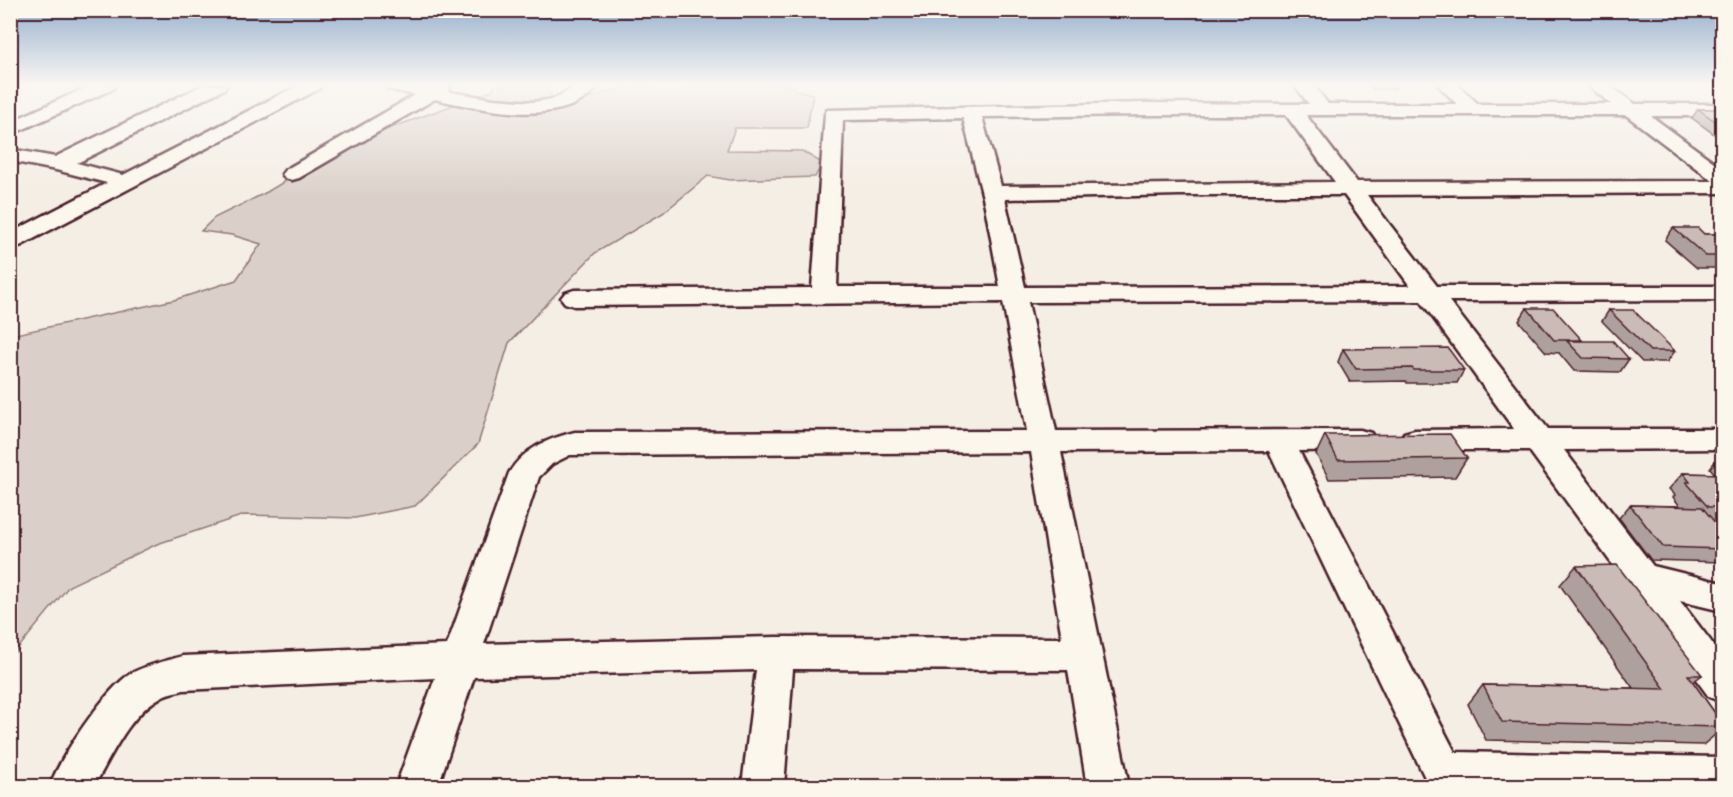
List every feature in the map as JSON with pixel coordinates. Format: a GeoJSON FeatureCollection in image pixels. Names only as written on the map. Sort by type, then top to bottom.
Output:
{"type":"FeatureCollection","features":[{"type":"Feature","properties":{"kind":"street"},"geometry":{"type":"LineString","coordinates":[[10,129],[25,122]]}},
{"type":"Feature","properties":{"kind":"street"},"geometry":{"type":"LineString","coordinates":[[58,164],[143,122]]}},
{"type":"Feature","properties":{"kind":"street"},"geometry":{"type":"LineString","coordinates":[[10,242],[243,122]]}},
{"type":"Feature","properties":{"kind":"street"},"geometry":{"type":"LineString","coordinates":[[292,174],[382,122]]}},
{"type":"Feature","properties":{"kind":"street"},"geometry":{"type":"LineString","coordinates":[[824,295],[834,122]]}},
{"type":"Feature","properties":{"kind":"street"},"geometry":{"type":"LineString","coordinates":[[974,122],[993,193],[1044,442],[1108,786]]}},
{"type":"Feature","properties":{"kind":"street"},"geometry":{"type":"LineString","coordinates":[[1312,122],[1352,190],[1722,685]]}},
{"type":"Feature","properties":{"kind":"street"},"geometry":{"type":"LineString","coordinates":[[1648,122],[1722,177]]}},
{"type":"Feature","properties":{"kind":"street"},"geometry":{"type":"LineString","coordinates":[[10,156],[58,164],[126,182]]}},
{"type":"Feature","properties":{"kind":"street"},"geometry":{"type":"LineString","coordinates":[[993,193],[1179,189],[1722,187]]}},
{"type":"Feature","properties":{"kind":"street"},"geometry":{"type":"LineString","coordinates":[[573,298],[824,295],[1430,296],[1722,293]]}},
{"type":"Feature","properties":{"kind":"street"},"geometry":{"type":"LineString","coordinates":[[417,786],[525,473],[538,457],[556,448],[587,443],[1722,439]]}},
{"type":"Feature","properties":{"kind":"street"},"geometry":{"type":"LineString","coordinates":[[1279,441],[1447,779],[1722,777]]}},
{"type":"Feature","properties":{"kind":"street"},"geometry":{"type":"LineString","coordinates":[[1643,578],[1722,597]]}},
{"type":"Feature","properties":{"kind":"street"},"geometry":{"type":"LineString","coordinates":[[71,786],[122,707],[139,690],[158,680],[183,673],[460,661],[776,653],[1084,654]]}},
{"type":"Feature","properties":{"kind":"street"},"geometry":{"type":"LineString","coordinates":[[763,786],[776,653]]}},
{"type":"Feature","properties":{"kind":"shaded area"},"geometry":{"type":"Polygon","coordinates":[[[407,122],[808,122],[807,128],[735,128],[727,150],[802,151],[822,163],[815,177],[730,180],[708,176],[663,213],[595,253],[509,343],[478,444],[415,506],[355,518],[244,515],[157,544],[69,586],[15,652],[11,651],[11,335],[174,300],[236,280],[261,244],[232,235],[201,231],[214,218],[267,192],[345,145],[407,122]]]}},
{"type":"Feature","properties":{"kind":"building"},"geometry":{"type":"Polygon","coordinates":[[[1673,228],[1698,228],[1704,234],[1722,234],[1722,256],[1706,256],[1673,228]]]}},
{"type":"Feature","properties":{"kind":"building"},"geometry":{"type":"Polygon","coordinates":[[[1527,308],[1553,308],[1582,340],[1554,340],[1527,308]]]}},
{"type":"Feature","properties":{"kind":"building"},"geometry":{"type":"Polygon","coordinates":[[[1609,310],[1633,310],[1675,351],[1650,351],[1609,310]]]}},
{"type":"Feature","properties":{"kind":"building"},"geometry":{"type":"Polygon","coordinates":[[[1567,341],[1613,341],[1629,359],[1583,358],[1567,341]]]}},
{"type":"Feature","properties":{"kind":"building"},"geometry":{"type":"Polygon","coordinates":[[[1448,348],[1464,370],[1356,369],[1343,349],[1448,348]]]}},
{"type":"Feature","properties":{"kind":"building"},"geometry":{"type":"Polygon","coordinates":[[[1450,434],[1467,458],[1338,460],[1325,435],[1450,434]]]}},
{"type":"Feature","properties":{"kind":"building"},"geometry":{"type":"Polygon","coordinates":[[[1683,473],[1722,474],[1722,507],[1708,507],[1686,482],[1690,482],[1683,473]]]}},
{"type":"Feature","properties":{"kind":"building"},"geometry":{"type":"Polygon","coordinates":[[[1630,505],[1702,507],[1722,531],[1722,549],[1663,547],[1630,505]]]}},
{"type":"Feature","properties":{"kind":"building"},"geometry":{"type":"Polygon","coordinates":[[[1617,565],[1702,675],[1688,675],[1722,723],[1722,727],[1502,722],[1483,685],[1665,689],[1576,566],[1617,565]]]}}]}
